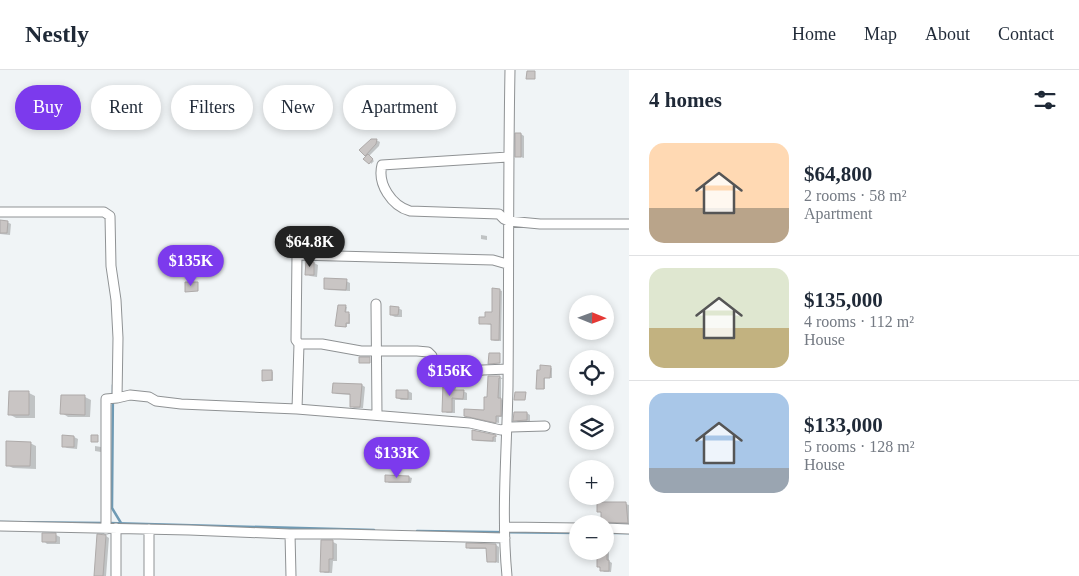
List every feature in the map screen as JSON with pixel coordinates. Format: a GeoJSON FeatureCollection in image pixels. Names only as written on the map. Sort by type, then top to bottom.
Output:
{"type":"FeatureCollection","features":[{"type":"Feature","properties":{"kind":"street"},"geometry":{"type":"LineString","coordinates":[[507,576],[505,527],[510,70]]}},
{"type":"Feature","properties":{"kind":"street"},"geometry":{"type":"LineString","coordinates":[[508,157],[382,165],[381,170],[385,193],[403,209],[410,211],[499,214],[508,221],[540,224],[629,224]]}},
{"type":"Feature","properties":{"kind":"street"},"geometry":{"type":"LineString","coordinates":[[0,212],[104,212],[110,216],[111,266],[116,300],[118,338],[117,398]]}},
{"type":"Feature","properties":{"kind":"street"},"geometry":{"type":"LineString","coordinates":[[297,408],[299,344],[296,340],[297,255],[493,260],[507,264]]}},
{"type":"Feature","properties":{"kind":"street"},"geometry":{"type":"LineString","coordinates":[[376,304],[377,415]]}},
{"type":"Feature","properties":{"kind":"street"},"geometry":{"type":"LineString","coordinates":[[299,344],[322,344],[346,349],[377,351],[428,352],[432,356],[435,377],[483,370],[508,369]]}},
{"type":"Feature","properties":{"kind":"street"},"geometry":{"type":"LineString","coordinates":[[106,529],[106,399],[130,395],[181,404],[297,408],[470,423],[501,430],[506,428],[545,426]]}},
{"type":"Feature","properties":{"kind":"street"},"geometry":{"type":"LineString","coordinates":[[0,526],[505,538]]}},
{"type":"Feature","properties":{"kind":"street"},"geometry":{"type":"LineString","coordinates":[[505,527],[569,528]]}},
{"type":"Feature","properties":{"kind":"street"},"geometry":{"type":"LineString","coordinates":[[116,528],[116,576]]}},
{"type":"Feature","properties":{"kind":"street"},"geometry":{"type":"LineString","coordinates":[[614,528],[629,529]]}},
{"type":"Feature","properties":{"kind":"street"},"geometry":{"type":"LineString","coordinates":[[149,529],[149,576]]}},
{"type":"Feature","properties":{"kind":"street"},"geometry":{"type":"LineString","coordinates":[[290,534],[291,576]]}},
{"type":"Feature","properties":{"kind":"building"},"geometry":{"type":"Polygon","coordinates":[[[527,71],[535,71],[535,79],[526,79],[527,71]]]}},
{"type":"Feature","properties":{"kind":"building"},"geometry":{"type":"Polygon","coordinates":[[[515,133],[521,133],[521,157],[515,157],[515,133]]]}},
{"type":"Feature","properties":{"kind":"building"},"geometry":{"type":"Polygon","coordinates":[[[371,139],[377,139],[376,144],[365,156],[359,150],[371,139]]]}},
{"type":"Feature","properties":{"kind":"building"},"geometry":{"type":"Polygon","coordinates":[[[368,154],[373,159],[369,164],[363,159],[368,154]]]}},
{"type":"Feature","properties":{"kind":"building"},"geometry":{"type":"Polygon","coordinates":[[[0,220],[8,221],[7,233],[0,233],[0,220]]]}},
{"type":"Feature","properties":{"kind":"building"},"geometry":{"type":"Polygon","coordinates":[[[306,261],[314,262],[314,275],[305,275],[306,261]]]}},
{"type":"Feature","properties":{"kind":"building"},"geometry":{"type":"Polygon","coordinates":[[[324,278],[347,279],[346,290],[324,289],[324,278]]]}},
{"type":"Feature","properties":{"kind":"building"},"geometry":{"type":"Polygon","coordinates":[[[185,282],[198,282],[198,291],[185,292],[185,282]]]}},
{"type":"Feature","properties":{"kind":"building"},"geometry":{"type":"Polygon","coordinates":[[[492,288],[500,289],[499,340],[491,340],[491,324],[479,324],[479,317],[485,317],[485,312],[492,312],[492,288]]]}},
{"type":"Feature","properties":{"kind":"building"},"geometry":{"type":"Polygon","coordinates":[[[338,305],[346,305],[345,312],[349,312],[349,323],[346,323],[346,327],[335,326],[338,305]]]}},
{"type":"Feature","properties":{"kind":"building"},"geometry":{"type":"Polygon","coordinates":[[[390,306],[399,307],[398,315],[390,315],[390,306]]]}},
{"type":"Feature","properties":{"kind":"building"},"geometry":{"type":"Polygon","coordinates":[[[489,353],[500,353],[500,363],[488,364],[489,353]]]}},
{"type":"Feature","properties":{"kind":"building"},"geometry":{"type":"Polygon","coordinates":[[[359,357],[370,357],[370,363],[359,363],[359,357]]]}},
{"type":"Feature","properties":{"kind":"building"},"geometry":{"type":"Polygon","coordinates":[[[540,365],[551,366],[550,378],[544,378],[544,389],[536,389],[537,370],[540,370],[540,365]]]}},
{"type":"Feature","properties":{"kind":"building"},"geometry":{"type":"Polygon","coordinates":[[[262,370],[272,370],[272,380],[262,381],[262,370]]]}},
{"type":"Feature","properties":{"kind":"building"},"geometry":{"type":"Polygon","coordinates":[[[488,376],[500,376],[498,398],[501,398],[501,416],[496,416],[496,423],[464,416],[464,409],[484,410],[484,397],[487,397],[488,376]]]}},
{"type":"Feature","properties":{"kind":"building"},"geometry":{"type":"Polygon","coordinates":[[[333,383],[362,384],[360,407],[350,407],[350,394],[332,393],[333,383]]]}},
{"type":"Feature","properties":{"kind":"building"},"geometry":{"type":"Polygon","coordinates":[[[443,383],[452,383],[452,390],[464,390],[463,399],[452,398],[452,412],[442,412],[443,383]]]}},
{"type":"Feature","properties":{"kind":"building"},"geometry":{"type":"Polygon","coordinates":[[[396,390],[408,390],[408,399],[396,398],[396,390]]]}},
{"type":"Feature","properties":{"kind":"building"},"geometry":{"type":"Polygon","coordinates":[[[9,391],[29,391],[29,415],[8,415],[9,391]]]}},
{"type":"Feature","properties":{"kind":"building"},"geometry":{"type":"Polygon","coordinates":[[[515,392],[526,392],[525,400],[514,400],[515,392]]]}},
{"type":"Feature","properties":{"kind":"building"},"geometry":{"type":"Polygon","coordinates":[[[61,395],[85,395],[85,415],[60,414],[61,395]]]}},
{"type":"Feature","properties":{"kind":"building"},"geometry":{"type":"Polygon","coordinates":[[[514,412],[527,412],[527,420],[513,421],[514,412]]]}},
{"type":"Feature","properties":{"kind":"building"},"geometry":{"type":"Polygon","coordinates":[[[472,430],[496,435],[496,437],[493,437],[493,441],[472,440],[472,430]]]}},
{"type":"Feature","properties":{"kind":"building"},"geometry":{"type":"Polygon","coordinates":[[[62,435],[74,436],[74,447],[62,447],[62,435]]]}},
{"type":"Feature","properties":{"kind":"building"},"geometry":{"type":"Polygon","coordinates":[[[91,435],[98,435],[98,442],[91,442],[91,435]]]}},
{"type":"Feature","properties":{"kind":"building"},"geometry":{"type":"Polygon","coordinates":[[[6,441],[31,442],[30,466],[6,466],[6,441]]]}},
{"type":"Feature","properties":{"kind":"building"},"geometry":{"type":"Polygon","coordinates":[[[385,475],[409,476],[409,482],[385,482],[385,475]]]}},
{"type":"Feature","properties":{"kind":"building"},"geometry":{"type":"Polygon","coordinates":[[[614,502],[626,502],[628,523],[614,522],[614,515],[601,515],[601,512],[597,512],[597,505],[614,505],[614,502]]]}},
{"type":"Feature","properties":{"kind":"building"},"geometry":{"type":"Polygon","coordinates":[[[42,533],[56,533],[56,542],[42,542],[42,533]]]}},
{"type":"Feature","properties":{"kind":"building"},"geometry":{"type":"Polygon","coordinates":[[[97,534],[106,535],[103,576],[94,576],[97,534]]]}},
{"type":"Feature","properties":{"kind":"building"},"geometry":{"type":"Polygon","coordinates":[[[321,540],[333,540],[333,559],[329,559],[329,572],[320,572],[321,540]]]}},
{"type":"Feature","properties":{"kind":"building"},"geometry":{"type":"Polygon","coordinates":[[[466,543],[496,544],[496,562],[487,562],[486,548],[466,548],[466,543]]]}},
{"type":"Feature","properties":{"kind":"building"},"geometry":{"type":"Polygon","coordinates":[[[597,560],[609,560],[609,571],[600,571],[600,567],[597,567],[597,560]]]}},
{"type":"Feature","properties":{"kind":"waterway"},"geometry":{"type":"LineString","coordinates":[[113,385],[112,508],[121,523]]}},
{"type":"Feature","properties":{"kind":"waterway"},"geometry":{"type":"LineString","coordinates":[[0,522],[104,523]]}},
{"type":"Feature","properties":{"kind":"waterway"},"geometry":{"type":"LineString","coordinates":[[109,523],[374,530]]}},
{"type":"Feature","properties":{"kind":"waterway"},"geometry":{"type":"LineString","coordinates":[[417,531],[569,533]]}},
{"type":"Feature","properties":{"kind":"waterway"},"geometry":{"type":"LineString","coordinates":[[614,533],[629,533]]}}]}
